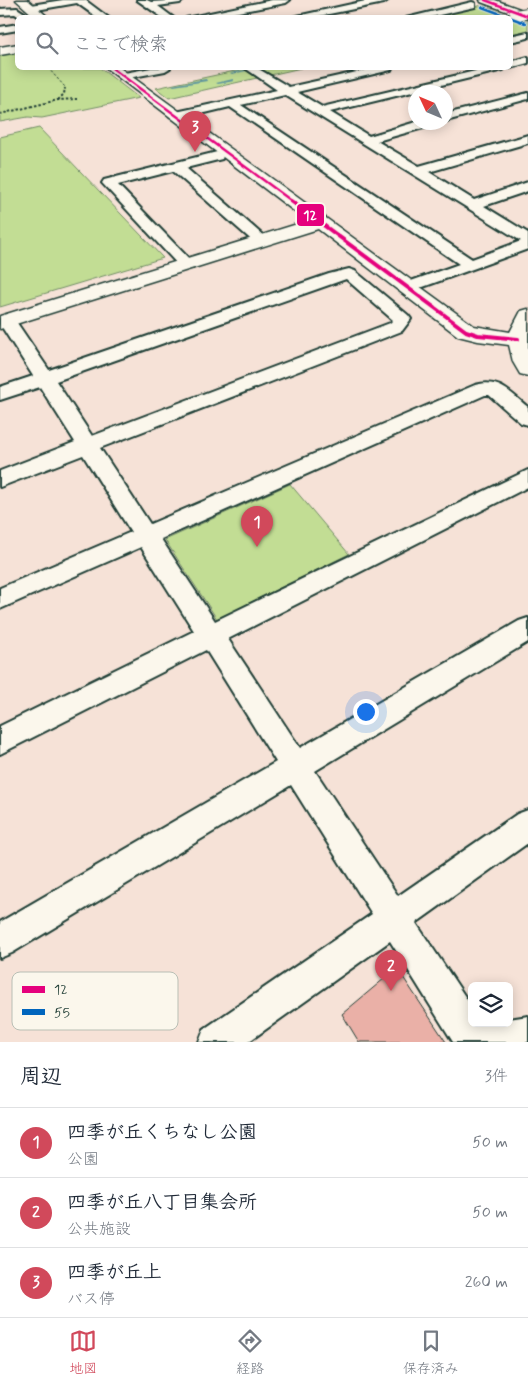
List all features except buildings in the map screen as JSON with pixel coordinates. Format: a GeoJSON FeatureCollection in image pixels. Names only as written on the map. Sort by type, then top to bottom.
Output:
{"type":"FeatureCollection","features":[{"type":"Feature","properties":{"kind":"street"},"geometry":{"type":"LineString","coordinates":[[21,0],[30,13]]}},
{"type":"Feature","properties":{"kind":"street"},"geometry":{"type":"LineString","coordinates":[[0,12],[18,11],[30,13],[79,0],[101,15]]}},
{"type":"Feature","properties":{"kind":"street"},"geometry":{"type":"LineString","coordinates":[[145,3],[180,0]]}},
{"type":"Feature","properties":{"kind":"street"},"geometry":{"type":"LineString","coordinates":[[206,15],[286,0]]}},
{"type":"Feature","properties":{"kind":"street"},"geometry":{"type":"LineString","coordinates":[[307,15],[384,0]]}},
{"type":"Feature","properties":{"kind":"street"},"geometry":{"type":"LineString","coordinates":[[424,15],[472,5],[473,3],[464,0]]}},
{"type":"Feature","properties":{"kind":"street"},"geometry":{"type":"LineString","coordinates":[[485,0],[527,11]]}},
{"type":"Feature","properties":{"kind":"street"},"geometry":{"type":"LineString","coordinates":[[145,3],[165,15]]}},
{"type":"Feature","properties":{"kind":"street"},"geometry":{"type":"LineString","coordinates":[[513,16],[527,11]]}},
{"type":"Feature","properties":{"kind":"street"},"geometry":{"type":"LineString","coordinates":[[0,30],[15,28]]}},
{"type":"Feature","properties":{"kind":"street"},"geometry":{"type":"LineString","coordinates":[[513,38],[528,35]]}},
{"type":"Feature","properties":{"kind":"street"},"geometry":{"type":"LineString","coordinates":[[0,51],[15,48]]}},
{"type":"Feature","properties":{"kind":"street"},"geometry":{"type":"LineString","coordinates":[[513,64],[528,60]]}},
{"type":"Feature","properties":{"kind":"street"},"geometry":{"type":"LineString","coordinates":[[117,72],[141,70]]}},
{"type":"Feature","properties":{"kind":"street"},"geometry":{"type":"LineString","coordinates":[[253,70],[528,239]]}},
{"type":"Feature","properties":{"kind":"street"},"geometry":{"type":"LineString","coordinates":[[176,116],[378,70]]}},
{"type":"Feature","properties":{"kind":"street"},"geometry":{"type":"LineString","coordinates":[[321,111],[491,70]]}},
{"type":"Feature","properties":{"kind":"street"},"geometry":{"type":"LineString","coordinates":[[117,72],[466,331],[478,335],[518,339]]}},
{"type":"Feature","properties":{"kind":"street"},"geometry":{"type":"LineString","coordinates":[[453,116],[528,96]]}},
{"type":"Feature","properties":{"kind":"street"},"geometry":{"type":"LineString","coordinates":[[231,103],[471,265]]}},
{"type":"Feature","properties":{"kind":"street"},"geometry":{"type":"LineString","coordinates":[[367,140],[408,128]]}},
{"type":"Feature","properties":{"kind":"street"},"geometry":{"type":"LineString","coordinates":[[418,171],[528,139]]}},
{"type":"Feature","properties":{"kind":"street"},"geometry":{"type":"LineString","coordinates":[[187,264],[108,183],[217,156]]}},
{"type":"Feature","properties":{"kind":"street"},"geometry":{"type":"LineString","coordinates":[[176,166],[261,241]]}},
{"type":"Feature","properties":{"kind":"street"},"geometry":{"type":"LineString","coordinates":[[472,205],[528,186]]}},
{"type":"Feature","properties":{"kind":"street"},"geometry":{"type":"LineString","coordinates":[[320,223],[4,322],[45,378],[475,1042],[528,1034]]}},
{"type":"Feature","properties":{"kind":"street"},"geometry":{"type":"LineString","coordinates":[[417,284],[528,244]]}},
{"type":"Feature","properties":{"kind":"street"},"geometry":{"type":"LineString","coordinates":[[0,394],[335,276],[348,274],[402,319],[396,327],[0,479]]}},
{"type":"Feature","properties":{"kind":"street"},"geometry":{"type":"LineString","coordinates":[[528,315],[518,339],[528,369]]}},
{"type":"Feature","properties":{"kind":"street"},"geometry":{"type":"LineString","coordinates":[[0,599],[482,389],[494,390],[528,418]]}},
{"type":"Feature","properties":{"kind":"street"},"geometry":{"type":"LineString","coordinates":[[0,740],[528,478]]}},
{"type":"Feature","properties":{"kind":"street"},"geometry":{"type":"LineString","coordinates":[[0,941],[528,629]]}},
{"type":"Feature","properties":{"kind":"street"},"geometry":{"type":"LineString","coordinates":[[216,1042],[528,825]]}},
{"type":"Feature","properties":{"kind":"path"},"geometry":{"type":"LineString","coordinates":[[50,70],[65,87],[64,94],[58,100]]}},
{"type":"Feature","properties":{"kind":"path"},"geometry":{"type":"LineString","coordinates":[[0,114],[58,100],[77,99]]}},
{"type":"Feature","properties":{"kind":"green space"},"geometry":{"type":"Polygon","coordinates":[[[483,5],[509,15],[438,15],[483,5]]]}},
{"type":"Feature","properties":{"kind":"green space"},"geometry":{"type":"Polygon","coordinates":[[[513,16],[528,22],[528,30],[513,34],[513,16]]]}},
{"type":"Feature","properties":{"kind":"green space"},"geometry":{"type":"Polygon","coordinates":[[[15,52],[15,70],[103,70],[139,98],[42,118],[28,117],[0,122],[0,55],[15,52]]]}},
{"type":"Feature","properties":{"kind":"green space"},"geometry":{"type":"Polygon","coordinates":[[[240,70],[292,70],[169,98],[156,88],[240,70]]]}},
{"type":"Feature","properties":{"kind":"green space"},"geometry":{"type":"Polygon","coordinates":[[[39,128],[163,258],[0,307],[0,137],[39,128]]]}},
{"type":"Feature","properties":{"kind":"green space"},"geometry":{"type":"Polygon","coordinates":[[[290,484],[349,554],[217,619],[165,540],[290,484]]]}},
{"type":"Feature","properties":{"kind":"waterway"},"geometry":{"type":"LineString","coordinates":[[232,73],[248,70]]}},
{"type":"Feature","properties":{"kind":"waterway"},"geometry":{"type":"LineString","coordinates":[[174,85],[206,80]]}},
{"type":"Feature","properties":{"kind":"waterway"},"geometry":{"type":"LineString","coordinates":[[218,83],[233,80]]}},
{"type":"Feature","properties":{"kind":"transit line","name":"12"},"geometry":{"type":"LineString","coordinates":[[485,0],[528,16]]}},
{"type":"Feature","properties":{"kind":"transit line","name":"55"},"geometry":{"type":"LineString","coordinates":[[482,7],[504,15]]}},
{"type":"Feature","properties":{"kind":"transit line","name":"55"},"geometry":{"type":"LineString","coordinates":[[513,19],[525,23]]}},
{"type":"Feature","properties":{"kind":"transit line","name":"12"},"geometry":{"type":"LineString","coordinates":[[115,70],[466,331],[478,335],[518,339]]}},
{"type":"Feature","properties":{"kind":"place","name":"四季が丘上"},"geometry":{"type":"Point","coordinates":[195,152]}},
{"type":"Feature","properties":{"kind":"place","name":"四季が丘くちなし公園"},"geometry":{"type":"Point","coordinates":[257,547]}},
{"type":"Feature","properties":{"kind":"place","name":"四季が丘八丁目集会所"},"geometry":{"type":"Point","coordinates":[391,991]}}]}
